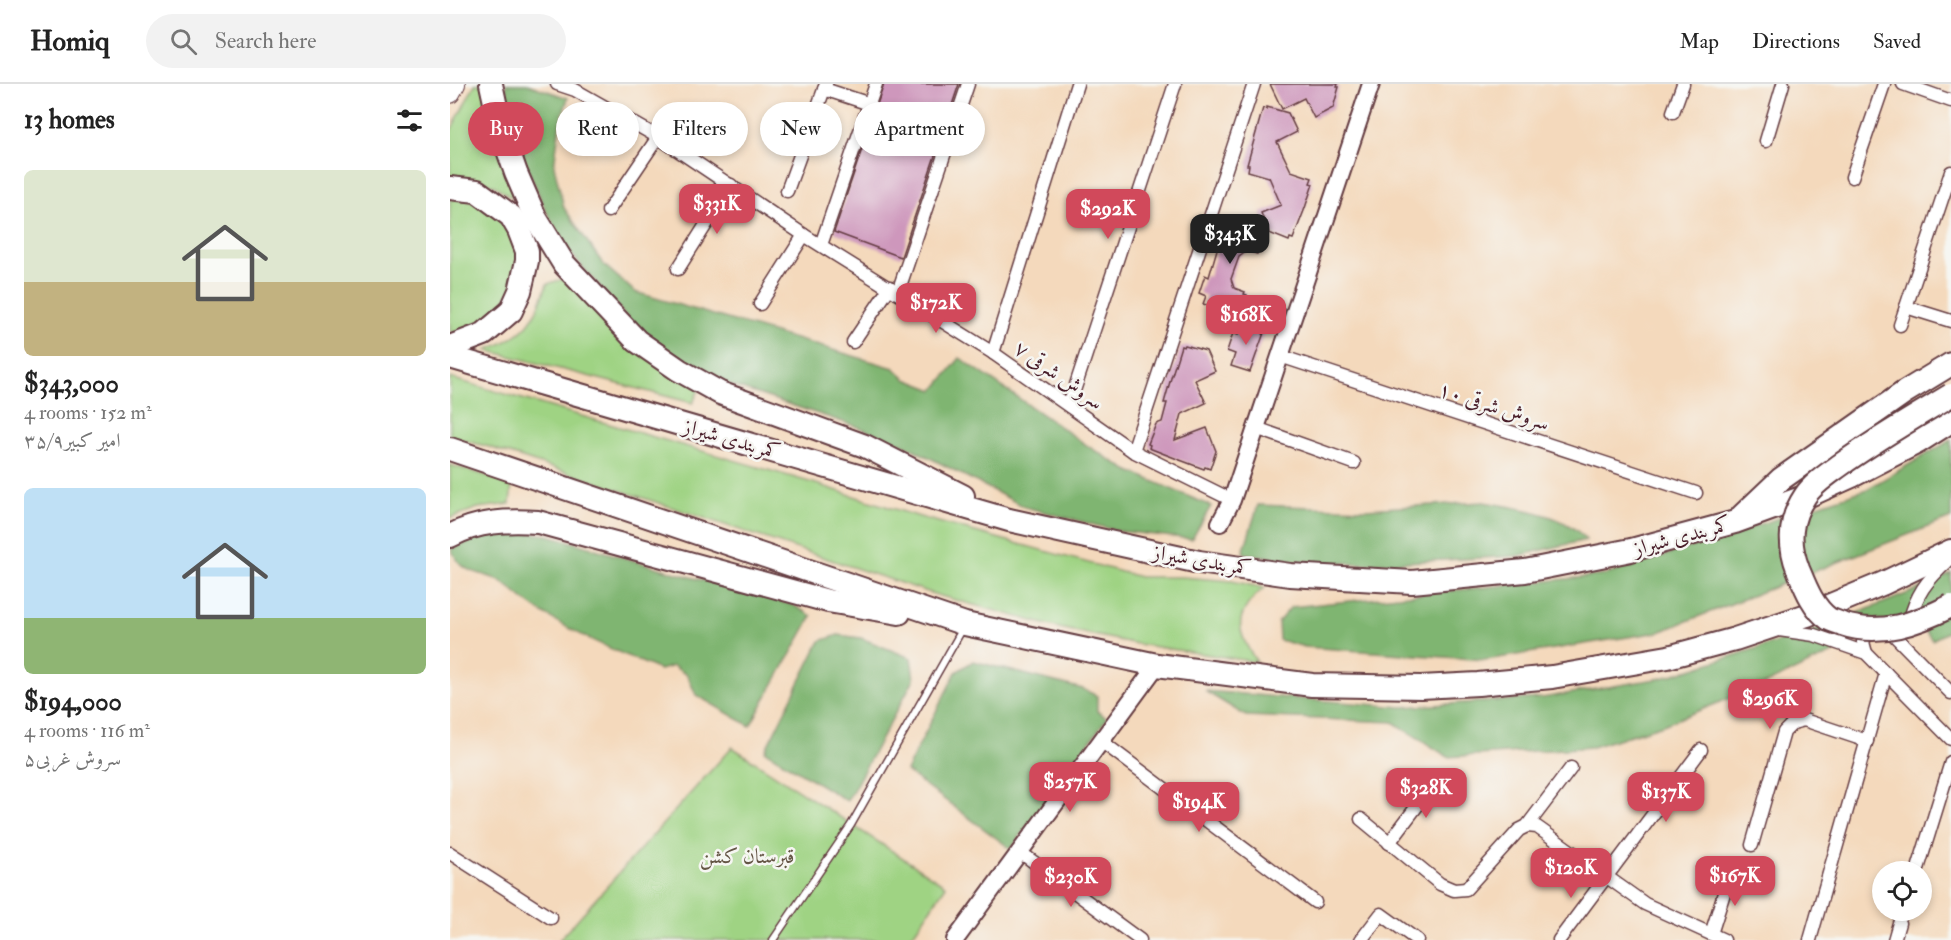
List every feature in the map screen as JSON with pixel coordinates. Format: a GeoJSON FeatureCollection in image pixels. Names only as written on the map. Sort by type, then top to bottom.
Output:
{"type":"FeatureCollection","features":[{"type":"Feature","properties":{"kind":"highway"},"geometry":{"type":"LineString","coordinates":[[491,84],[501,130],[535,217],[564,264],[637,341],[679,370],[720,393],[865,446],[1009,520]]}},
{"type":"Feature","properties":{"kind":"highway"},"geometry":{"type":"LineString","coordinates":[[450,188],[477,191],[511,216],[527,251],[520,291],[511,312],[484,334],[450,347]]}},
{"type":"Feature","properties":{"kind":"highway","name":"کمربندی شیراز"},"geometry":{"type":"LineString","coordinates":[[450,357],[1009,520],[1199,562],[1290,575],[1413,582],[1525,571],[1631,550],[1735,522],[1812,494],[1852,476],[1918,442],[1951,421]]}},
{"type":"Feature","properties":{"kind":"highway"},"geometry":{"type":"LineString","coordinates":[[1735,522],[1782,479],[1905,392],[1951,364]]}},
{"type":"Feature","properties":{"kind":"highway"},"geometry":{"type":"LineString","coordinates":[[1951,395],[1866,446],[1824,477],[1806,494],[1794,514],[1790,537],[1793,556],[1803,581],[1815,605],[1830,619],[1851,627],[1872,629],[1898,627],[1925,619],[1951,606]]}},
{"type":"Feature","properties":{"kind":"highway"},"geometry":{"type":"LineString","coordinates":[[450,449],[965,624]]}},
{"type":"Feature","properties":{"kind":"highway"},"geometry":{"type":"LineString","coordinates":[[450,536],[484,523],[518,520],[538,522],[828,601],[965,624],[1157,665],[1312,685],[1421,687],[1552,676],[1668,657],[1766,629],[1818,611],[1951,551]]}},
{"type":"Feature","properties":{"kind":"main road"},"geometry":{"type":"LineString","coordinates":[[450,93],[455,84]]}},
{"type":"Feature","properties":{"kind":"street","name":"سروش شرقی ۷"},"geometry":{"type":"LineString","coordinates":[[557,84],[575,90],[651,133]]}},
{"type":"Feature","properties":{"kind":"street"},"geometry":{"type":"LineString","coordinates":[[871,102],[876,84]]}},
{"type":"Feature","properties":{"kind":"street"},"geometry":{"type":"LineString","coordinates":[[853,342],[894,289],[969,84]]}},
{"type":"Feature","properties":{"kind":"street"},"geometry":{"type":"LineString","coordinates":[[993,353],[1077,84]]}},
{"type":"Feature","properties":{"kind":"street"},"geometry":{"type":"LineString","coordinates":[[1069,406],[1175,84]]}},
{"type":"Feature","properties":{"kind":"street"},"geometry":{"type":"LineString","coordinates":[[1133,451],[1254,84]]}},
{"type":"Feature","properties":{"kind":"street"},"geometry":{"type":"LineString","coordinates":[[1220,523],[1232,500],[1371,84]]}},
{"type":"Feature","properties":{"kind":"street"},"geometry":{"type":"LineString","coordinates":[[1673,112],[1683,84]]}},
{"type":"Feature","properties":{"kind":"street"},"geometry":{"type":"LineString","coordinates":[[1766,141],[1784,84]]}},
{"type":"Feature","properties":{"kind":"street"},"geometry":{"type":"LineString","coordinates":[[1852,177],[1884,84]]}},
{"type":"Feature","properties":{"kind":"street"},"geometry":{"type":"LineString","coordinates":[[1903,84],[1951,101]]}},
{"type":"Feature","properties":{"kind":"street"},"geometry":{"type":"LineString","coordinates":[[787,190],[825,86],[865,102]]}},
{"type":"Feature","properties":{"kind":"street"},"geometry":{"type":"LineString","coordinates":[[608,211],[651,147]]}},
{"type":"Feature","properties":{"kind":"street"},"geometry":{"type":"LineString","coordinates":[[821,244],[854,150]]}},
{"type":"Feature","properties":{"kind":"street","name":"سروش شرقی ۷"},"geometry":{"type":"LineString","coordinates":[[687,156],[804,235],[894,289],[993,353],[1133,451],[1232,500]]}},
{"type":"Feature","properties":{"kind":"street"},"geometry":{"type":"LineString","coordinates":[[1900,325],[1951,172]]}},
{"type":"Feature","properties":{"kind":"street"},"geometry":{"type":"LineString","coordinates":[[678,269],[731,185]]}},
{"type":"Feature","properties":{"kind":"street"},"geometry":{"type":"LineString","coordinates":[[760,304],[804,235]]}},
{"type":"Feature","properties":{"kind":"street"},"geometry":{"type":"LineString","coordinates":[[1906,307],[1951,321]]}},
{"type":"Feature","properties":{"kind":"street","name":"سروش شرقی ۱۰"},"geometry":{"type":"LineString","coordinates":[[1280,356],[1696,493]]}},
{"type":"Feature","properties":{"kind":"street"},"geometry":{"type":"LineString","coordinates":[[1256,428],[1354,463]]}},
{"type":"Feature","properties":{"kind":"street"},"geometry":{"type":"LineString","coordinates":[[1906,647],[1907,628],[1914,604],[1930,577],[1951,558]]}},
{"type":"Feature","properties":{"kind":"street"},"geometry":{"type":"LineString","coordinates":[[1866,653],[1863,642],[1869,632],[1879,626],[1887,628],[1951,693]]}},
{"type":"Feature","properties":{"kind":"street"},"geometry":{"type":"LineString","coordinates":[[1766,629],[1814,635],[1866,653],[1951,739]]}},
{"type":"Feature","properties":{"kind":"street"},"geometry":{"type":"LineString","coordinates":[[955,940],[1157,665]]}},
{"type":"Feature","properties":{"kind":"street"},"geometry":{"type":"LineString","coordinates":[[1810,940],[1886,673]]}},
{"type":"Feature","properties":{"kind":"street"},"geometry":{"type":"LineString","coordinates":[[1752,845],[1784,732],[1793,723],[1804,720],[1867,741]]}},
{"type":"Feature","properties":{"kind":"street"},"geometry":{"type":"LineString","coordinates":[[1101,741],[1315,902]]}},
{"type":"Feature","properties":{"kind":"street"},"geometry":{"type":"LineString","coordinates":[[1559,940],[1701,750]]}},
{"type":"Feature","properties":{"kind":"street"},"geometry":{"type":"LineString","coordinates":[[1920,861],[1951,762]]}},
{"type":"Feature","properties":{"kind":"street"},"geometry":{"type":"LineString","coordinates":[[1361,819],[1440,884],[1454,890],[1466,889],[1519,830],[1527,826],[1571,768]]}},
{"type":"Feature","properties":{"kind":"street"},"geometry":{"type":"LineString","coordinates":[[1389,843],[1439,777]]}},
{"type":"Feature","properties":{"kind":"street"},"geometry":{"type":"LineString","coordinates":[[1527,826],[1537,827],[1646,904],[1725,940]]}},
{"type":"Feature","properties":{"kind":"street"},"geometry":{"type":"LineString","coordinates":[[1020,852],[1140,940]]}},
{"type":"Feature","properties":{"kind":"street"},"geometry":{"type":"LineString","coordinates":[[450,853],[551,918]]}},
{"type":"Feature","properties":{"kind":"street"},"geometry":{"type":"LineString","coordinates":[[1711,934],[1731,871]]}},
{"type":"Feature","properties":{"kind":"street"},"geometry":{"type":"LineString","coordinates":[[1361,940],[1381,914],[1417,940]]}},
{"type":"Feature","properties":{"kind":"street"},"geometry":{"type":"LineString","coordinates":[[1894,940],[1899,923]]}},
{"type":"Feature","properties":{"kind":"lane"},"geometry":{"type":"LineString","coordinates":[[773,940],[851,825],[965,624]]}},
{"type":"Feature","properties":{"kind":"green space"},"geometry":{"type":"Polygon","coordinates":[[[475,84],[485,84],[491,102],[468,102],[468,156],[508,156],[518,189],[510,197],[490,183],[467,178],[450,179],[450,132],[475,84]]]}},
{"type":"Feature","properties":{"kind":"green space"},"geometry":{"type":"Polygon","coordinates":[[[506,84],[527,84],[568,98],[567,102],[556,102],[554,166],[564,208],[603,264],[635,292],[894,368],[906,379],[934,390],[960,358],[1127,470],[1211,506],[1192,539],[1118,531],[1025,507],[905,445],[727,384],[671,352],[627,318],[567,249],[545,209],[522,156],[544,156],[544,102],[507,102],[506,84]]]}},
{"type":"Feature","properties":{"kind":"green space"},"geometry":{"type":"Polygon","coordinates":[[[450,199],[478,201],[512,226],[523,264],[496,320],[456,333],[450,331],[450,199]]]}},
{"type":"Feature","properties":{"kind":"green space"},"geometry":{"type":"Polygon","coordinates":[[[572,276],[700,387],[693,403],[486,350],[511,339],[527,326],[538,309],[547,284],[572,276]]]}},
{"type":"Feature","properties":{"kind":"green space"},"geometry":{"type":"Polygon","coordinates":[[[450,378],[813,483],[920,517],[1140,577],[1182,577],[1232,581],[1264,588],[1247,606],[1241,623],[1244,641],[1257,662],[1137,644],[1059,628],[937,595],[486,446],[450,437],[450,378]]]}},
{"type":"Feature","properties":{"kind":"green space"},"geometry":{"type":"Polygon","coordinates":[[[1951,440],[1951,518],[1659,632],[1486,660],[1305,647],[1279,640],[1278,622],[1291,607],[1605,575],[1867,489],[1951,440]]]}},
{"type":"Feature","properties":{"kind":"green space"},"geometry":{"type":"Polygon","coordinates":[[[450,465],[512,483],[510,504],[478,508],[450,518],[450,465]]]}},
{"type":"Feature","properties":{"kind":"green space"},"geometry":{"type":"Polygon","coordinates":[[[1484,502],[1553,518],[1577,531],[1586,540],[1517,556],[1369,564],[1296,561],[1243,553],[1258,505],[1365,509],[1484,502]]]}},
{"type":"Feature","properties":{"kind":"green space"},"geometry":{"type":"Polygon","coordinates":[[[511,531],[548,535],[793,605],[812,616],[750,726],[696,695],[687,675],[673,666],[660,670],[578,633],[532,606],[503,583],[468,569],[456,559],[451,549],[481,537],[511,531]]]}},
{"type":"Feature","properties":{"kind":"green space"},"geometry":{"type":"Polygon","coordinates":[[[1951,573],[1951,630],[1932,640],[1920,624],[1868,619],[1844,648],[1763,685],[1663,725],[1592,747],[1448,757],[1393,722],[1246,716],[1205,691],[1402,707],[1542,698],[1662,678],[1812,631],[1929,585],[1951,573]]]}},
{"type":"Feature","properties":{"kind":"green space"},"geometry":{"type":"Polygon","coordinates":[[[838,635],[861,638],[911,658],[914,679],[847,801],[765,751],[820,641],[838,635]]]}},
{"type":"Feature","properties":{"kind":"green space"},"geometry":{"type":"Polygon","coordinates":[[[973,661],[1083,689],[1097,696],[1097,711],[1107,718],[1011,849],[906,771],[956,672],[973,661]]]}},
{"type":"Feature","properties":{"kind":"green space","name":"قبرستان کشن"},"geometry":{"type":"Polygon","coordinates":[[[732,747],[946,886],[909,940],[559,940],[732,747]]]}},
{"type":"Feature","properties":{"kind":"building"},"geometry":{"type":"Polygon","coordinates":[[[884,84],[959,84],[953,102],[878,102],[884,84]]]}},
{"type":"Feature","properties":{"kind":"building"},"geometry":{"type":"Polygon","coordinates":[[[1270,84],[1338,84],[1337,87],[1339,87],[1333,108],[1314,118],[1304,98],[1282,109],[1270,84]]]}},
{"type":"Feature","properties":{"kind":"building"},"geometry":{"type":"Polygon","coordinates":[[[1267,107],[1288,113],[1297,132],[1277,142],[1291,171],[1312,178],[1310,183],[1313,184],[1293,239],[1290,238],[1289,241],[1269,233],[1261,213],[1281,205],[1269,177],[1248,171],[1249,165],[1247,165],[1263,108],[1267,109],[1267,107]]]}},
{"type":"Feature","properties":{"kind":"building"},"geometry":{"type":"Polygon","coordinates":[[[860,156],[935,156],[901,257],[834,232],[860,156]]]}},
{"type":"Feature","properties":{"kind":"building"},"geometry":{"type":"Polygon","coordinates":[[[1232,221],[1267,232],[1261,253],[1247,251],[1239,257],[1231,279],[1234,288],[1247,295],[1241,312],[1203,304],[1206,296],[1199,293],[1205,275],[1209,277],[1218,246],[1215,245],[1222,226],[1230,229],[1232,221]]]}},
{"type":"Feature","properties":{"kind":"building"},"geometry":{"type":"Polygon","coordinates":[[[1242,322],[1265,330],[1250,372],[1231,366],[1235,354],[1227,351],[1233,333],[1238,335],[1242,322]]]}},
{"type":"Feature","properties":{"kind":"building"},"geometry":{"type":"Polygon","coordinates":[[[1181,346],[1206,351],[1215,371],[1195,380],[1206,403],[1182,414],[1175,440],[1207,428],[1216,451],[1210,469],[1205,467],[1204,469],[1149,448],[1148,444],[1156,424],[1162,422],[1167,403],[1164,403],[1171,378],[1181,346]]]}}]}
